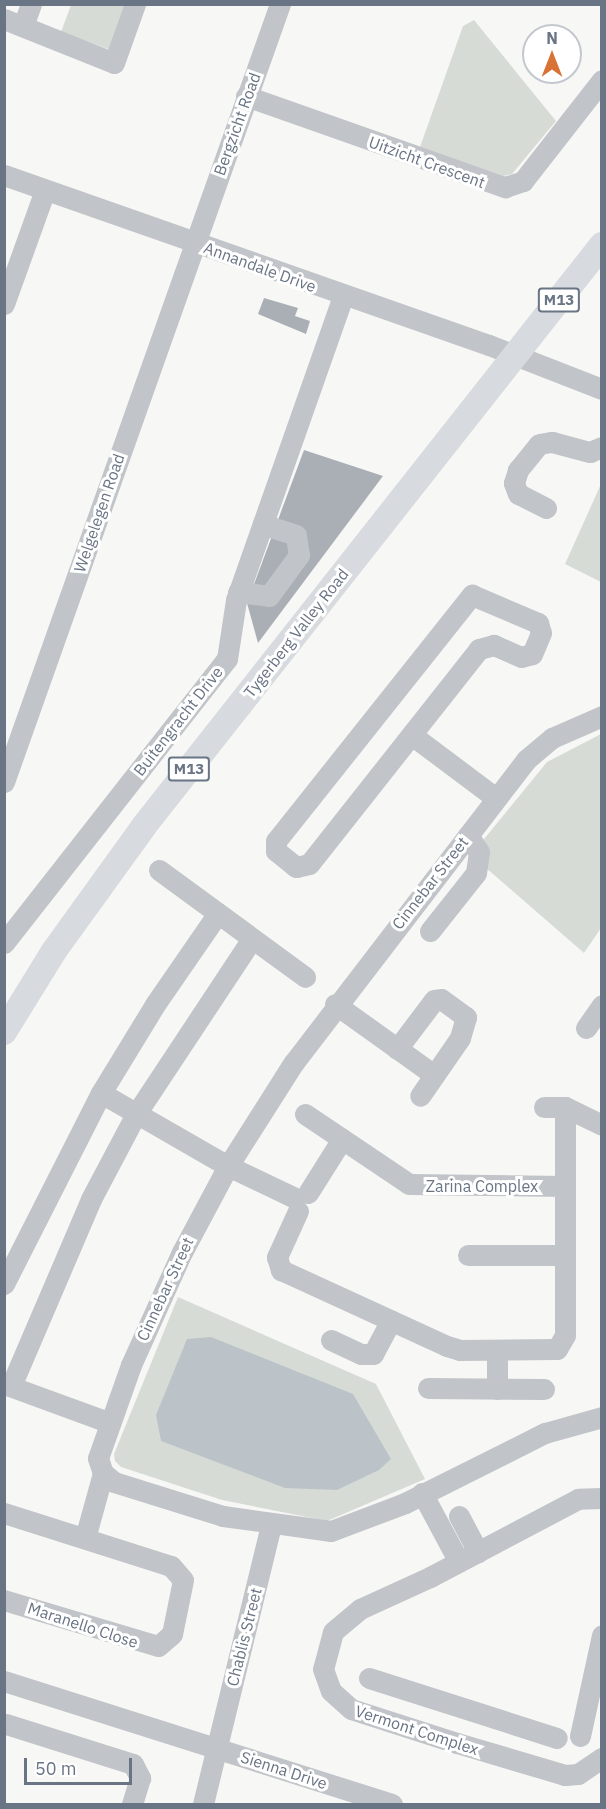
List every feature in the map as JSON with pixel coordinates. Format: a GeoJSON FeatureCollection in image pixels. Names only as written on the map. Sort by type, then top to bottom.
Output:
{"type":"FeatureCollection","features":[{"type":"Feature","properties":{"kind":"main road","name":"Tygerberg Valley Road"},"geometry":{"type":"LineString","coordinates":[[4,1032],[54,951],[137,835],[602,245]]}},
{"type":"Feature","properties":{"kind":"street"},"geometry":{"type":"LineString","coordinates":[[31,4],[14,23],[112,71],[135,4]]}},
{"type":"Feature","properties":{"kind":"street","name":"Bergzicht Road"},"geometry":{"type":"LineString","coordinates":[[194,243],[280,4]]}},
{"type":"Feature","properties":{"kind":"street","name":"Uitzicht Crescent"},"geometry":{"type":"LineString","coordinates":[[246,96],[505,187],[523,181],[602,81]]}},
{"type":"Feature","properties":{"kind":"street","name":"Annandale Drive"},"geometry":{"type":"LineString","coordinates":[[4,175],[516,356],[602,389]]}},
{"type":"Feature","properties":{"kind":"street"},"geometry":{"type":"LineString","coordinates":[[4,304],[45,190]]}},
{"type":"Feature","properties":{"kind":"street","name":"Welgelegen Road"},"geometry":{"type":"LineString","coordinates":[[4,782],[194,243]]}},
{"type":"Feature","properties":{"kind":"street","name":"Buitengracht Drive"},"geometry":{"type":"LineString","coordinates":[[4,943],[227,659],[238,592],[343,296]]}},
{"type":"Feature","properties":{"kind":"street"},"geometry":{"type":"LineString","coordinates":[[546,508],[518,494],[514,483],[518,470],[539,444],[552,442],[590,452],[602,447]]}},
{"type":"Feature","properties":{"kind":"street"},"geometry":{"type":"LineString","coordinates":[[238,592],[269,596],[299,555],[296,535],[263,524]]}},
{"type":"Feature","properties":{"kind":"street"},"geometry":{"type":"LineString","coordinates":[[479,595],[538,623],[541,636],[528,657],[494,645],[479,649],[413,736],[309,864],[296,867],[276,851],[276,841],[465,599],[479,595]]}},
{"type":"Feature","properties":{"kind":"street","name":"Cinnebar Street"},"geometry":{"type":"LineString","coordinates":[[103,1473],[98,1452],[108,1422],[182,1252],[228,1166],[335,1004],[496,798],[544,743],[602,716]]}},
{"type":"Feature","properties":{"kind":"street"},"geometry":{"type":"LineString","coordinates":[[413,736],[496,798]]}},
{"type":"Feature","properties":{"kind":"street"},"geometry":{"type":"LineString","coordinates":[[430,931],[476,873],[479,852],[468,835]]}},
{"type":"Feature","properties":{"kind":"street"},"geometry":{"type":"LineString","coordinates":[[159,870],[305,977]]}},
{"type":"Feature","properties":{"kind":"street"},"geometry":{"type":"LineString","coordinates":[[4,1284],[101,1093],[156,1003],[218,913]]}},
{"type":"Feature","properties":{"kind":"street"},"geometry":{"type":"LineString","coordinates":[[108,1422],[8,1385],[91,1199],[136,1114],[252,939]]}},
{"type":"Feature","properties":{"kind":"street"},"geometry":{"type":"LineString","coordinates":[[398,1049],[434,1000],[441,999],[463,1011],[465,1028],[420,1096]]}},
{"type":"Feature","properties":{"kind":"street"},"geometry":{"type":"LineString","coordinates":[[335,1004],[434,1075]]}},
{"type":"Feature","properties":{"kind":"street"},"geometry":{"type":"LineString","coordinates":[[586,1028],[602,1005]]}},
{"type":"Feature","properties":{"kind":"street"},"geometry":{"type":"LineString","coordinates":[[101,1093],[228,1166],[300,1201]]}},
{"type":"Feature","properties":{"kind":"street"},"geometry":{"type":"LineString","coordinates":[[342,1139],[300,1201],[277,1257],[278,1268],[460,1350],[552,1351],[561,1345],[565,1335],[565,1186],[554,1107],[602,1125]]}},
{"type":"Feature","properties":{"kind":"street","name":"Zarina Complex"},"geometry":{"type":"LineString","coordinates":[[305,1114],[409,1184],[565,1186]]}},
{"type":"Feature","properties":{"kind":"street"},"geometry":{"type":"LineString","coordinates":[[468,1255],[565,1255]]}},
{"type":"Feature","properties":{"kind":"street"},"geometry":{"type":"LineString","coordinates":[[331,1340],[361,1354],[373,1354],[391,1320]]}},
{"type":"Feature","properties":{"kind":"street"},"geometry":{"type":"LineString","coordinates":[[497,1350],[497,1389]]}},
{"type":"Feature","properties":{"kind":"street"},"geometry":{"type":"LineString","coordinates":[[428,1389],[544,1389]]}},
{"type":"Feature","properties":{"kind":"street"},"geometry":{"type":"LineString","coordinates":[[85,1538],[103,1473],[114,1482],[223,1516],[271,1526],[331,1531],[422,1493],[545,1433],[602,1417]]}},
{"type":"Feature","properties":{"kind":"street"},"geometry":{"type":"LineString","coordinates":[[422,1493],[459,1562]]}},
{"type":"Feature","properties":{"kind":"street","name":"Vermont Complex"},"geometry":{"type":"LineString","coordinates":[[602,1498],[578,1499],[459,1562],[347,1617],[330,1639],[323,1669],[331,1691],[351,1709],[457,1743],[565,1776],[578,1774],[602,1758]]}},
{"type":"Feature","properties":{"kind":"street","name":"Maranello Close"},"geometry":{"type":"LineString","coordinates":[[4,1512],[179,1570],[183,1586],[167,1642],[146,1645],[4,1600]]}},
{"type":"Feature","properties":{"kind":"street"},"geometry":{"type":"LineString","coordinates":[[459,1515],[478,1552]]}},
{"type":"Feature","properties":{"kind":"street","name":"Chablis Street"},"geometry":{"type":"LineString","coordinates":[[203,1804],[271,1526]]}},
{"type":"Feature","properties":{"kind":"street"},"geometry":{"type":"LineString","coordinates":[[580,1736],[600,1644]]}},
{"type":"Feature","properties":{"kind":"street"},"geometry":{"type":"LineString","coordinates":[[369,1678],[556,1738]]}},
{"type":"Feature","properties":{"kind":"street","name":"Sienna Drive"},"geometry":{"type":"LineString","coordinates":[[4,1681],[217,1748],[370,1801],[393,1804]]}},
{"type":"Feature","properties":{"kind":"street"},"geometry":{"type":"LineString","coordinates":[[457,1743],[468,1709]]}},
{"type":"Feature","properties":{"kind":"street"},"geometry":{"type":"LineString","coordinates":[[6,1724],[133,1764],[140,1778],[132,1804]]}},
{"type":"Feature","properties":{"kind":"shaded area"},"geometry":{"type":"Polygon","coordinates":[[[71,5],[127,5],[111,50],[61,32],[71,5]]]}},
{"type":"Feature","properties":{"kind":"shaded area"},"geometry":{"type":"Polygon","coordinates":[[[474,20],[522,79],[522,84],[526,84],[556,121],[512,174],[503,176],[420,147],[463,26],[474,20]]]}},
{"type":"Feature","properties":{"kind":"shaded area"},"geometry":{"type":"Polygon","coordinates":[[[601,484],[601,582],[565,564],[601,484]]]}},
{"type":"Feature","properties":{"kind":"shaded area"},"geometry":{"type":"Polygon","coordinates":[[[601,734],[601,928],[584,953],[471,855],[547,762],[601,734]]]}},
{"type":"Feature","properties":{"kind":"shaded area"},"geometry":{"type":"Polygon","coordinates":[[[178,1297],[376,1384],[425,1479],[327,1521],[222,1500],[121,1467],[115,1461],[114,1454],[178,1297]]]}},
{"type":"Feature","properties":{"kind":"shaded area"},"geometry":{"type":"Polygon","coordinates":[[[211,1337],[353,1394],[391,1459],[379,1470],[337,1490],[285,1488],[161,1441],[156,1415],[187,1339],[211,1337]]]}},
{"type":"Feature","properties":{"kind":"building"},"geometry":{"type":"Polygon","coordinates":[[[264,298],[298,308],[295,316],[310,321],[306,334],[258,314],[264,298]]]}},
{"type":"Feature","properties":{"kind":"building"},"geometry":{"type":"Polygon","coordinates":[[[304,450],[383,476],[258,643],[247,603],[304,450]]]}}]}
